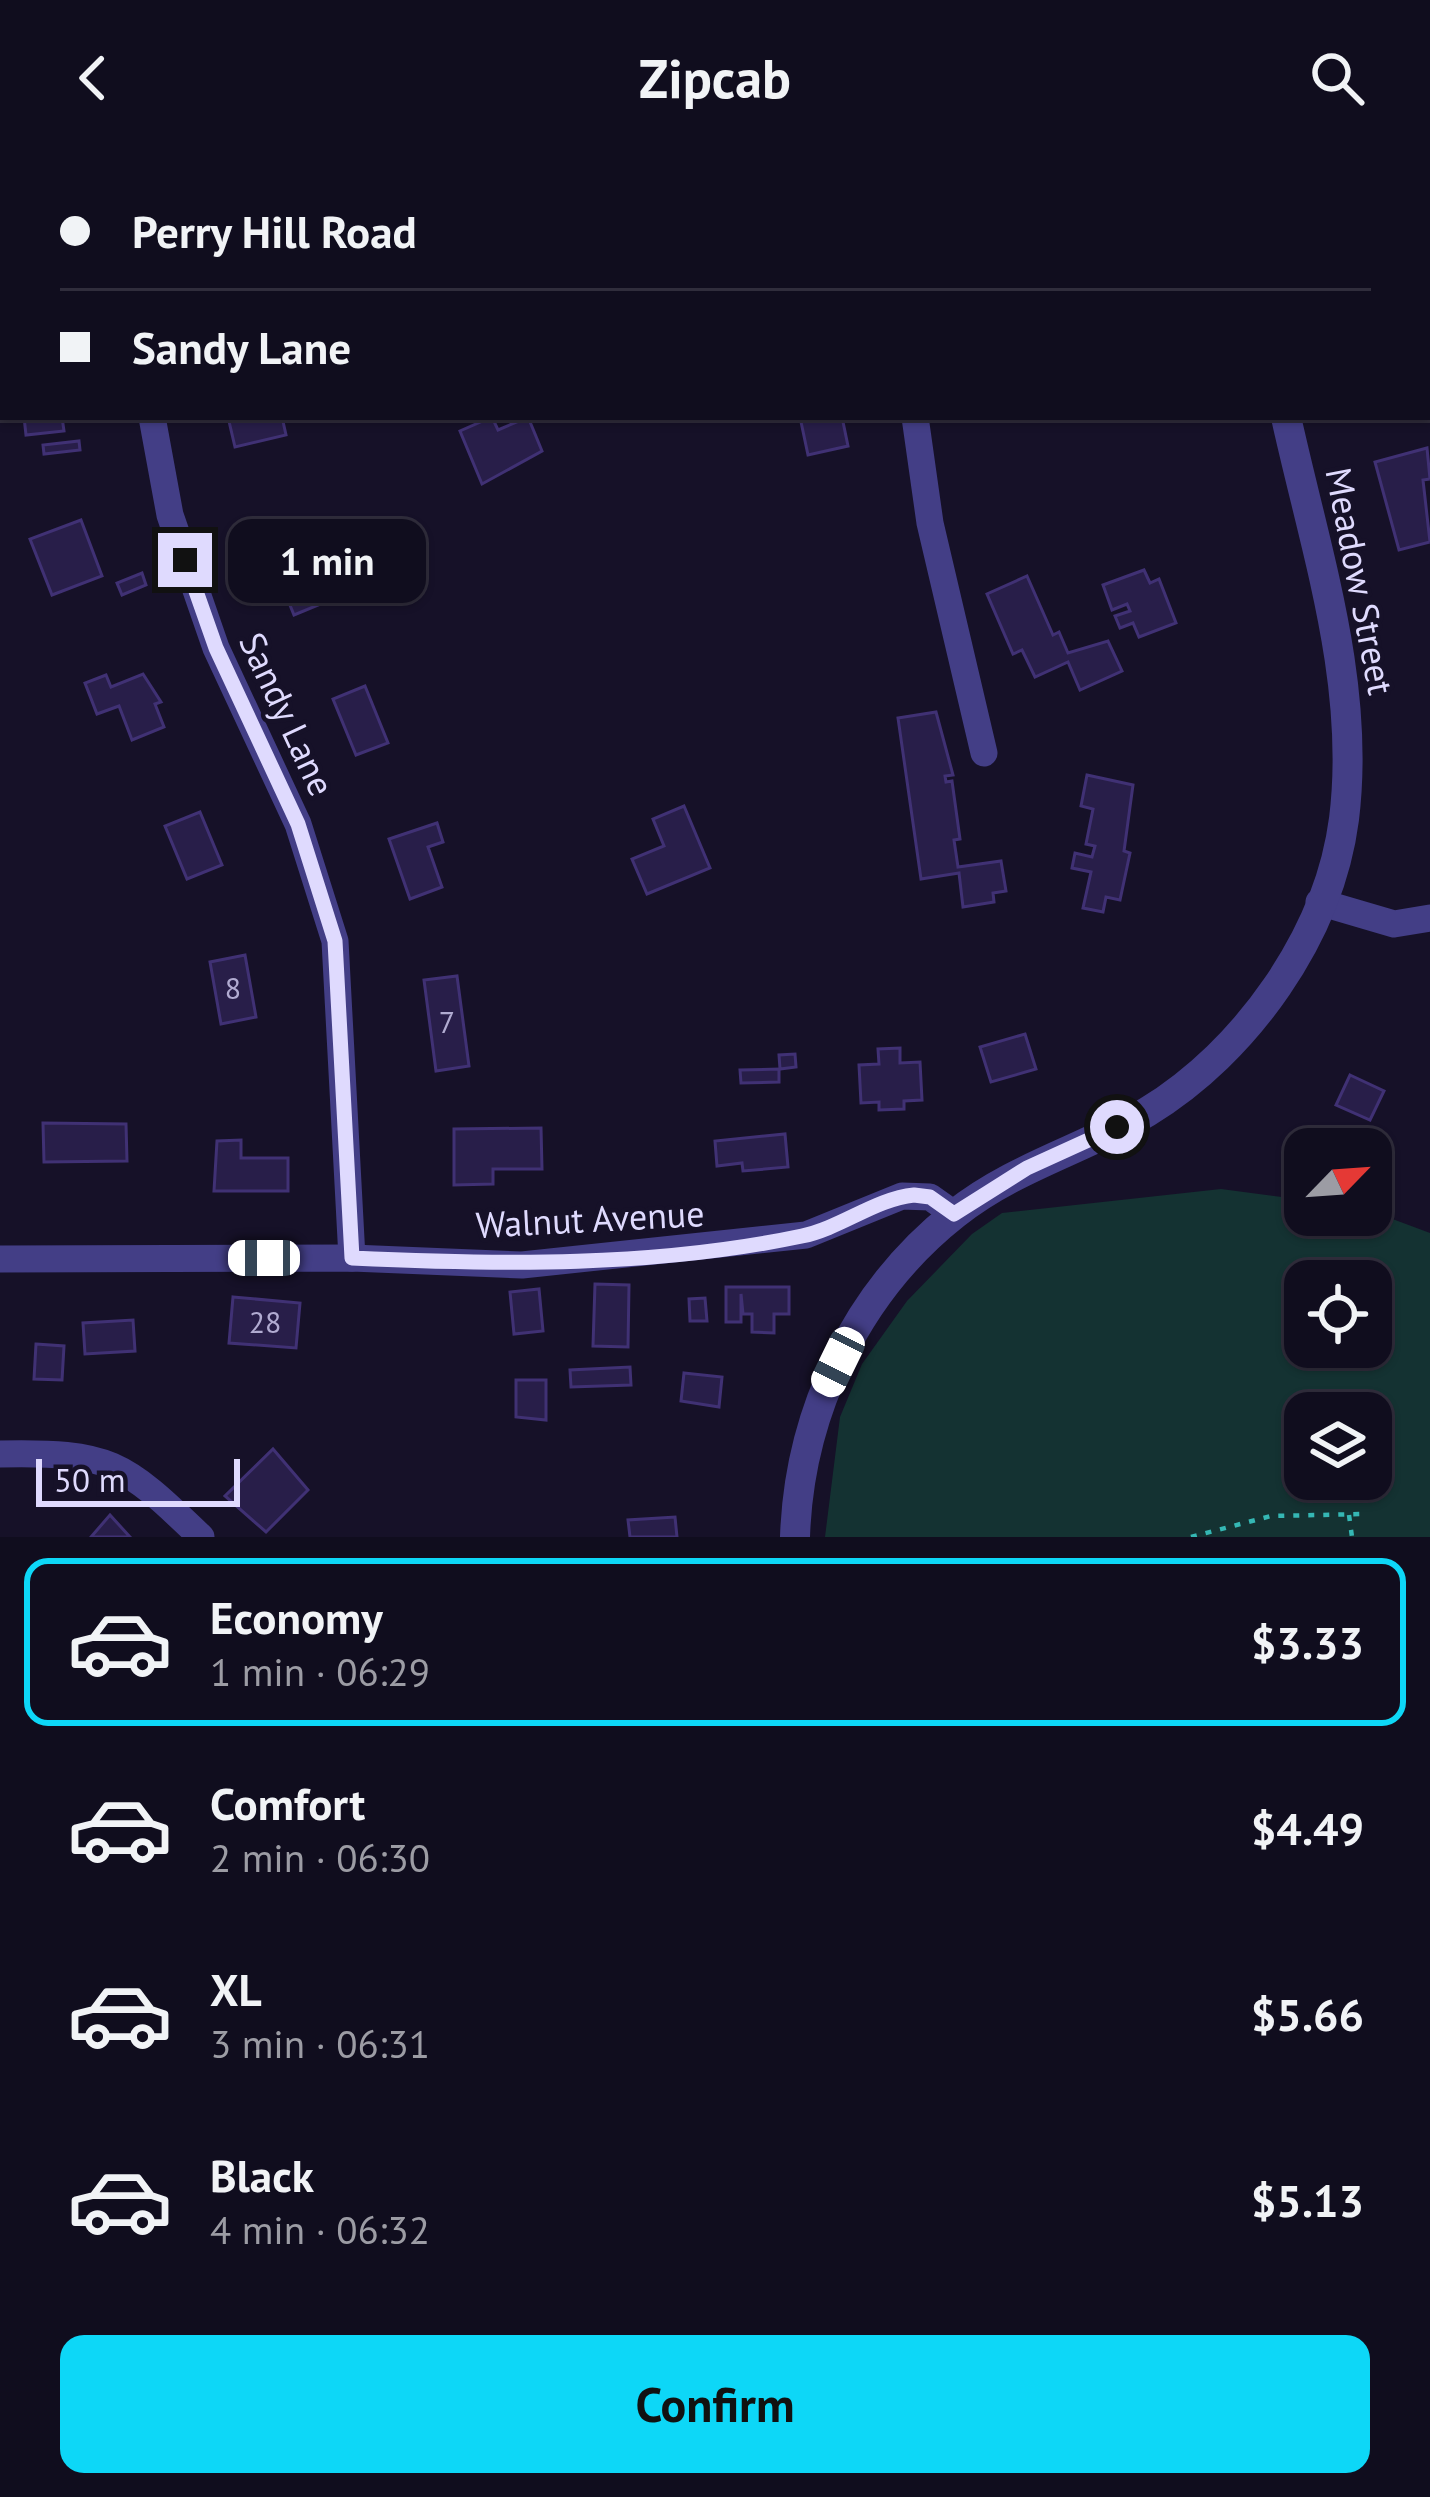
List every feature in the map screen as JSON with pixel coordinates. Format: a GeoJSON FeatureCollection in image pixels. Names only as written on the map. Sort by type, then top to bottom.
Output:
{"type":"FeatureCollection","features":[{"type":"Feature","properties":{"kind":"street","name":"Sandy Lane"},"geometry":{"type":"LineString","coordinates":[[153,420],[170,515],[208,626],[298,824],[335,941],[352,1258]]}},
{"type":"Feature","properties":{"kind":"street"},"geometry":{"type":"LineString","coordinates":[[915,420],[930,523],[984,753]]}},
{"type":"Feature","properties":{"kind":"street","name":"Meadow Street"},"geometry":{"type":"LineString","coordinates":[[795,1537],[802,1464],[826,1385],[877,1295],[954,1214],[1027,1168],[1148,1112],[1214,1060],[1271,993],[1319,902],[1343,822],[1349,735],[1343,674],[1287,420]]}},
{"type":"Feature","properties":{"kind":"street"},"geometry":{"type":"LineString","coordinates":[[1319,902],[1394,924],[1430,918]]}},
{"type":"Feature","properties":{"kind":"street","name":"Walnut Avenue"},"geometry":{"type":"LineString","coordinates":[[0,1259],[352,1258],[522,1265],[806,1235],[914,1195],[930,1197],[954,1214]]}},
{"type":"Feature","properties":{"kind":"street"},"geometry":{"type":"LineString","coordinates":[[0,1454],[78,1453],[104,1459],[149,1487],[201,1537]]}},
{"type":"Feature","properties":{"kind":"path"},"geometry":{"type":"LineString","coordinates":[[1191,1537],[1271,1516],[1365,1514]]}},
{"type":"Feature","properties":{"kind":"path"},"geometry":{"type":"LineString","coordinates":[[1349,1515],[1352,1537]]}},
{"type":"Feature","properties":{"kind":"green space"},"geometry":{"type":"Polygon","coordinates":[[[1221,1189],[1284,1197],[1284,1236],[1392,1236],[1392,1219],[1430,1233],[1430,1537],[825,1537],[840,1417],[862,1364],[907,1301],[972,1234],[1002,1213],[1221,1189]]]}},
{"type":"Feature","properties":{"kind":"building"},"geometry":{"type":"Polygon","coordinates":[[[24,420],[62,420],[64,431],[26,435],[24,420]]]}},
{"type":"Feature","properties":{"kind":"building"},"geometry":{"type":"Polygon","coordinates":[[[229,420],[283,420],[286,435],[235,447],[229,420]]]}},
{"type":"Feature","properties":{"kind":"building"},"geometry":{"type":"Polygon","coordinates":[[[485,420],[493,420],[498,430],[529,420],[542,451],[482,484],[460,431],[485,420]]]}},
{"type":"Feature","properties":{"kind":"building"},"geometry":{"type":"Polygon","coordinates":[[[801,420],[843,420],[848,446],[808,455],[801,420]]]}},
{"type":"Feature","properties":{"kind":"building"},"geometry":{"type":"Polygon","coordinates":[[[79,441],[80,450],[44,454],[43,445],[79,441]]]}},
{"type":"Feature","properties":{"kind":"building"},"geometry":{"type":"Polygon","coordinates":[[[1427,448],[1430,479],[1423,480],[1430,542],[1399,550],[1375,462],[1427,448]]]}},
{"type":"Feature","properties":{"kind":"building"},"geometry":{"type":"Polygon","coordinates":[[[81,520],[102,576],[52,595],[30,539],[81,520]]]}},
{"type":"Feature","properties":{"kind":"building"},"geometry":{"type":"Polygon","coordinates":[[[305,545],[328,601],[294,615],[271,558],[305,545]]]}},
{"type":"Feature","properties":{"kind":"building"},"geometry":{"type":"Polygon","coordinates":[[[1144,570],[1150,583],[1159,579],[1176,623],[1139,637],[1133,623],[1120,628],[1115,616],[1130,611],[1127,604],[1112,610],[1103,585],[1144,570]]]}},
{"type":"Feature","properties":{"kind":"building"},"geometry":{"type":"Polygon","coordinates":[[[142,573],[146,585],[122,595],[117,583],[142,573]]]}},
{"type":"Feature","properties":{"kind":"building"},"geometry":{"type":"Polygon","coordinates":[[[1027,576],[1053,635],[1059,632],[1068,653],[1108,641],[1122,671],[1080,690],[1068,662],[1035,677],[1022,650],[1013,654],[987,594],[1027,576]]]}},
{"type":"Feature","properties":{"kind":"building"},"geometry":{"type":"Polygon","coordinates":[[[143,674],[161,702],[155,704],[164,727],[132,740],[119,706],[97,714],[85,683],[106,675],[111,687],[143,674]]]}},
{"type":"Feature","properties":{"kind":"building"},"geometry":{"type":"Polygon","coordinates":[[[365,686],[388,743],[356,755],[333,699],[365,686]]]}},
{"type":"Feature","properties":{"kind":"building"},"geometry":{"type":"Polygon","coordinates":[[[936,712],[953,775],[945,776],[946,782],[952,781],[960,839],[954,840],[958,867],[1001,861],[1006,891],[993,893],[994,902],[963,907],[959,873],[921,879],[898,718],[936,712]]]}},
{"type":"Feature","properties":{"kind":"building"},"geometry":{"type":"Polygon","coordinates":[[[1087,775],[1133,785],[1124,851],[1130,853],[1120,900],[1106,897],[1103,912],[1083,908],[1091,872],[1072,868],[1075,853],[1092,857],[1095,846],[1086,844],[1093,809],[1081,806],[1087,775]]]}},
{"type":"Feature","properties":{"kind":"building"},"geometry":{"type":"Polygon","coordinates":[[[684,806],[710,868],[647,894],[632,859],[664,846],[653,819],[684,806]]]}},
{"type":"Feature","properties":{"kind":"building"},"geometry":{"type":"Polygon","coordinates":[[[200,812],[222,865],[187,879],[165,826],[200,812]]]}},
{"type":"Feature","properties":{"kind":"building"},"geometry":{"type":"Polygon","coordinates":[[[437,823],[443,842],[428,847],[442,887],[410,899],[389,839],[437,823]]]}},
{"type":"Feature","properties":{"kind":"building"},"geometry":{"type":"Polygon","coordinates":[[[245,955],[256,1017],[221,1024],[210,962],[245,955]]]}},
{"type":"Feature","properties":{"kind":"building"},"geometry":{"type":"Polygon","coordinates":[[[457,976],[469,1066],[436,1071],[424,980],[457,976]]]}},
{"type":"Feature","properties":{"kind":"building"},"geometry":{"type":"Polygon","coordinates":[[[1025,1034],[1036,1069],[991,1082],[980,1047],[1025,1034]]]}},
{"type":"Feature","properties":{"kind":"building"},"geometry":{"type":"Polygon","coordinates":[[[900,1048],[900,1063],[920,1062],[922,1100],[904,1101],[904,1109],[879,1110],[879,1102],[861,1103],[859,1065],[879,1064],[878,1049],[900,1048]]]}},
{"type":"Feature","properties":{"kind":"building"},"geometry":{"type":"Polygon","coordinates":[[[795,1054],[796,1067],[780,1069],[779,1055],[795,1054]]]}},
{"type":"Feature","properties":{"kind":"building"},"geometry":{"type":"Polygon","coordinates":[[[779,1069],[779,1082],[741,1083],[740,1070],[779,1069]]]}},
{"type":"Feature","properties":{"kind":"building"},"geometry":{"type":"Polygon","coordinates":[[[1350,1075],[1384,1091],[1370,1120],[1336,1105],[1350,1075]]]}},
{"type":"Feature","properties":{"kind":"building"},"geometry":{"type":"Polygon","coordinates":[[[43,1123],[126,1124],[127,1161],[44,1162],[43,1123]]]}},
{"type":"Feature","properties":{"kind":"building"},"geometry":{"type":"Polygon","coordinates":[[[541,1128],[542,1169],[493,1169],[493,1184],[454,1185],[454,1129],[541,1128]]]}},
{"type":"Feature","properties":{"kind":"building"},"geometry":{"type":"Polygon","coordinates":[[[785,1134],[788,1167],[743,1171],[742,1163],[717,1166],[715,1141],[785,1134]]]}},
{"type":"Feature","properties":{"kind":"building"},"geometry":{"type":"Polygon","coordinates":[[[241,1140],[241,1158],[288,1158],[288,1191],[214,1191],[217,1141],[241,1140]]]}},
{"type":"Feature","properties":{"kind":"building"},"geometry":{"type":"Polygon","coordinates":[[[595,1284],[629,1285],[628,1347],[593,1346],[595,1284]]]}},
{"type":"Feature","properties":{"kind":"building"},"geometry":{"type":"Polygon","coordinates":[[[726,1287],[789,1287],[789,1314],[774,1314],[774,1333],[752,1332],[752,1314],[743,1314],[741,1294],[741,1322],[726,1322],[726,1287]]]}},
{"type":"Feature","properties":{"kind":"building"},"geometry":{"type":"Polygon","coordinates":[[[539,1289],[543,1331],[514,1334],[510,1292],[539,1289]]]}},
{"type":"Feature","properties":{"kind":"building"},"geometry":{"type":"Polygon","coordinates":[[[233,1297],[300,1303],[296,1348],[229,1343],[233,1297]]]}},
{"type":"Feature","properties":{"kind":"building"},"geometry":{"type":"Polygon","coordinates":[[[705,1298],[707,1321],[690,1321],[689,1299],[705,1298]]]}},
{"type":"Feature","properties":{"kind":"building"},"geometry":{"type":"Polygon","coordinates":[[[133,1320],[135,1351],[85,1354],[83,1323],[133,1320]]]}},
{"type":"Feature","properties":{"kind":"building"},"geometry":{"type":"Polygon","coordinates":[[[36,1344],[64,1346],[62,1380],[34,1379],[36,1344]]]}},
{"type":"Feature","properties":{"kind":"building"},"geometry":{"type":"Polygon","coordinates":[[[630,1367],[631,1385],[571,1387],[570,1370],[630,1367]]]}},
{"type":"Feature","properties":{"kind":"building"},"geometry":{"type":"Polygon","coordinates":[[[684,1373],[722,1377],[719,1407],[681,1401],[684,1373]]]}},
{"type":"Feature","properties":{"kind":"building"},"geometry":{"type":"Polygon","coordinates":[[[516,1380],[546,1380],[546,1420],[516,1417],[516,1380]]]}},
{"type":"Feature","properties":{"kind":"building"},"geometry":{"type":"Polygon","coordinates":[[[273,1449],[308,1490],[266,1532],[225,1496],[273,1449]]]}},
{"type":"Feature","properties":{"kind":"building"},"geometry":{"type":"Polygon","coordinates":[[[110,1515],[130,1537],[91,1537],[110,1515]]]}},
{"type":"Feature","properties":{"kind":"building"},"geometry":{"type":"Polygon","coordinates":[[[675,1517],[677,1537],[630,1537],[628,1520],[675,1517]]]}},
{"type":"Feature","properties":{"kind":"route"},"geometry":{"type":"LineString","coordinates":[[185,560],[216,648],[298,824],[335,941],[352,1258],[522,1265],[717,1248],[806,1235],[914,1195],[930,1197],[954,1214],[1027,1168],[1117,1127]]}}]}
